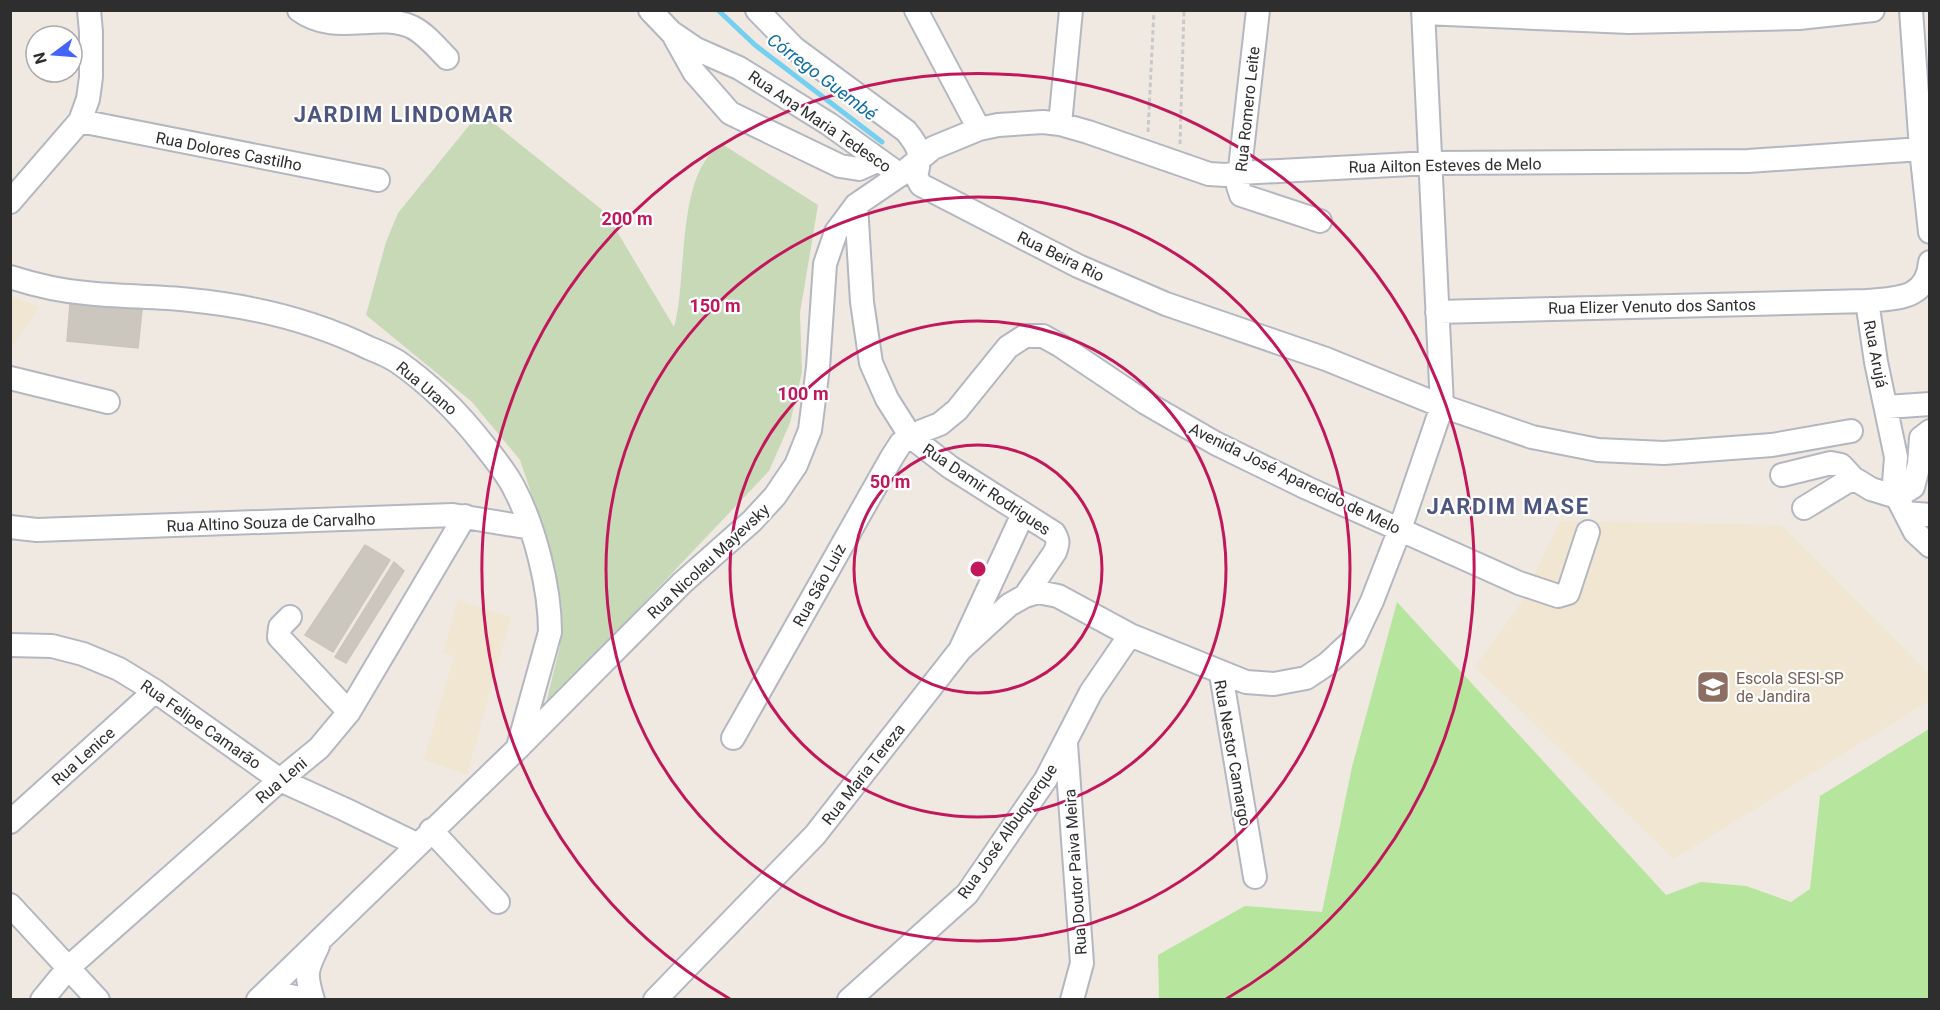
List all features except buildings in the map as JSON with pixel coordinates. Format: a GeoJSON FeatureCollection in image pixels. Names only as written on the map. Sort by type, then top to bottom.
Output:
{"type":"FeatureCollection","features":[{"type":"Feature","properties":{"kind":"street"},"geometry":{"type":"LineString","coordinates":[[10,202],[80,121],[88,99],[91,77],[89,10]]}},
{"type":"Feature","properties":{"kind":"street"},"geometry":{"type":"LineString","coordinates":[[299,10],[310,18],[323,22],[397,23],[412,27],[425,36],[447,58]]}},
{"type":"Feature","properties":{"kind":"street","name":"Rua Ana Maria Tedesco"},"geometry":{"type":"LineString","coordinates":[[650,10],[671,33],[696,49],[739,68],[829,124],[900,175]]}},
{"type":"Feature","properties":{"kind":"street","name":"Rua Beira Rio"},"geometry":{"type":"LineString","coordinates":[[757,10],[794,48],[906,131],[916,143],[921,158],[916,176],[921,184],[1078,266],[1166,304],[1326,359],[1442,406],[1532,438],[1598,450],[1664,453],[1772,445],[1851,431]]}},
{"type":"Feature","properties":{"kind":"street"},"geometry":{"type":"LineString","coordinates":[[916,10],[978,129]]}},
{"type":"Feature","properties":{"kind":"street"},"geometry":{"type":"LineString","coordinates":[[1060,124],[1071,10]]}},
{"type":"Feature","properties":{"kind":"street","name":"Rua Romero Leite"},"geometry":{"type":"LineString","coordinates":[[1257,10],[1240,173],[1241,195],[1320,221]]}},
{"type":"Feature","properties":{"kind":"street"},"geometry":{"type":"LineString","coordinates":[[1221,674],[1246,682],[1274,684],[1306,678],[1327,664],[1354,639],[1372,602],[1400,529],[1442,406],[1423,12],[1629,22],[1799,18],[1873,10]]}},
{"type":"Feature","properties":{"kind":"street"},"geometry":{"type":"LineString","coordinates":[[1911,10],[1925,150],[1929,232]]}},
{"type":"Feature","properties":{"kind":"street"},"geometry":{"type":"LineString","coordinates":[[671,33],[694,72],[730,113],[840,166],[860,169],[879,160]]}},
{"type":"Feature","properties":{"kind":"street","name":"Rua Dolores Castilho"},"geometry":{"type":"LineString","coordinates":[[80,121],[378,180]]}},
{"type":"Feature","properties":{"kind":"street","name":"Rua Ailton Esteves de Melo"},"geometry":{"type":"LineString","coordinates":[[978,129],[998,125],[1043,122],[1060,124],[1147,151],[1209,174],[1226,176],[1240,173],[1430,163],[1748,161],[1925,150]]}},
{"type":"Feature","properties":{"kind":"street","name":"Rua Nicolau Mayevsky"},"geometry":{"type":"LineString","coordinates":[[258,999],[518,748],[682,583],[752,521],[775,496],[796,465],[810,430],[818,367],[825,264],[836,232],[856,205],[900,175],[933,148],[978,129]]}},
{"type":"Feature","properties":{"kind":"street","name":"Rua Damir Rodrigues"},"geometry":{"type":"LineString","coordinates":[[856,205],[862,302],[871,363],[887,399],[911,437],[950,467],[1054,534],[1058,544],[1025,596]]}},
{"type":"Feature","properties":{"kind":"street","name":"Rua Arujá"},"geometry":{"type":"LineString","coordinates":[[1901,505],[1894,483],[1896,457],[1876,362],[1867,301],[1920,297],[1929,271],[1929,262]]}},
{"type":"Feature","properties":{"kind":"street","name":"Rua Urano"},"geometry":{"type":"LineString","coordinates":[[10,277],[42,286],[85,293],[217,303],[290,318],[343,335],[396,361],[434,390],[464,420],[514,487],[531,528],[538,553],[550,615],[550,633],[518,748]]}},
{"type":"Feature","properties":{"kind":"street","name":"Rua Elizer Venuto dos Santos"},"geometry":{"type":"LineString","coordinates":[[1437,312],[1867,301]]}},
{"type":"Feature","properties":{"kind":"street","name":"Avenida José Aparecido de Melo"},"geometry":{"type":"LineString","coordinates":[[911,437],[940,424],[957,410],[1008,347],[1025,336],[1043,336],[1146,403],[1215,443],[1307,488],[1519,583],[1557,596],[1568,593],[1588,532]]}},
{"type":"Feature","properties":{"kind":"street"},"geometry":{"type":"LineString","coordinates":[[10,378],[108,402]]}},
{"type":"Feature","properties":{"kind":"street"},"geometry":{"type":"LineString","coordinates":[[1888,413],[1929,404]]}},
{"type":"Feature","properties":{"kind":"street"},"geometry":{"type":"LineString","coordinates":[[1901,505],[1913,487],[1919,464],[1921,438],[1929,431]]}},
{"type":"Feature","properties":{"kind":"street","name":"Rua São Luiz"},"geometry":{"type":"LineString","coordinates":[[733,738],[892,457],[901,443],[911,437]]}},
{"type":"Feature","properties":{"kind":"street"},"geometry":{"type":"LineString","coordinates":[[1782,475],[1831,463],[1841,465],[1853,478],[1871,489],[1901,505],[1929,515]]}},
{"type":"Feature","properties":{"kind":"street"},"geometry":{"type":"LineString","coordinates":[[1804,508],[1853,478]]}},
{"type":"Feature","properties":{"kind":"street"},"geometry":{"type":"LineString","coordinates":[[1901,505],[1915,532],[1929,546]]}},
{"type":"Feature","properties":{"kind":"street","name":"Rua Maria Tereza"},"geometry":{"type":"LineString","coordinates":[[655,999],[815,835],[960,651],[1023,514]]}},
{"type":"Feature","properties":{"kind":"street","name":"Rua Altino Souza de Carvalho"},"geometry":{"type":"LineString","coordinates":[[10,527],[37,530],[435,515],[465,516],[531,528]]}},
{"type":"Feature","properties":{"kind":"street","name":"Rua Leni"},"geometry":{"type":"LineString","coordinates":[[42,999],[69,967],[319,748],[349,712],[465,516]]}},
{"type":"Feature","properties":{"kind":"street","name":"Rua Nestor Camargo"},"geometry":{"type":"LineString","coordinates":[[1025,596],[1038,592],[1058,596],[1130,635],[1221,674],[1255,877]]}},
{"type":"Feature","properties":{"kind":"street"},"geometry":{"type":"LineString","coordinates":[[960,651],[1009,605],[1025,596]]}},
{"type":"Feature","properties":{"kind":"street"},"geometry":{"type":"LineString","coordinates":[[290,617],[280,627],[279,637],[349,712]]}},
{"type":"Feature","properties":{"kind":"street","name":"Rua José Albuquerque"},"geometry":{"type":"LineString","coordinates":[[849,999],[968,894],[1046,779],[1091,692],[1130,635]]}},
{"type":"Feature","properties":{"kind":"street","name":"Rua Felipe Camarão"},"geometry":{"type":"LineString","coordinates":[[10,645],[52,646],[83,654],[119,669],[155,691],[280,780],[344,808],[424,837]]}},
{"type":"Feature","properties":{"kind":"street","name":"Rua Lenice"},"geometry":{"type":"LineString","coordinates":[[10,822],[155,691]]}},
{"type":"Feature","properties":{"kind":"street","name":"Rua Doutor Paiva Meira"},"geometry":{"type":"LineString","coordinates":[[1066,744],[1082,963],[1072,999]]}},
{"type":"Feature","properties":{"kind":"street"},"geometry":{"type":"LineString","coordinates":[[424,837],[498,902]]}},
{"type":"Feature","properties":{"kind":"street"},"geometry":{"type":"LineString","coordinates":[[10,905],[98,999]]}},
{"type":"Feature","properties":{"kind":"street","name":"Rua Nicolau Mayevsky"},"geometry":{"type":"LineString","coordinates":[[314,999],[306,976],[310,960],[322,936]]}},
{"type":"Feature","properties":{"kind":"street"},"geometry":{"type":"LineString","coordinates":[[263,999],[285,994],[301,999]]}},
{"type":"Feature","properties":{"kind":"path"},"geometry":{"type":"LineString","coordinates":[[1147,151],[1154,10]]}},
{"type":"Feature","properties":{"kind":"path"},"geometry":{"type":"LineString","coordinates":[[1180,164],[1184,10]]}},
{"type":"Feature","properties":{"kind":"shaded area"},"geometry":{"type":"Polygon","coordinates":[[[10,297],[40,307],[11,348],[10,297]]]}},
{"type":"Feature","properties":{"kind":"shaded area","name":"Escola SESI-SP de Jandira"},"geometry":{"type":"Polygon","coordinates":[[[1560,521],[1781,525],[1929,674],[1929,701],[1674,859],[1475,667],[1521,603],[1560,521]]]}},
{"type":"Feature","properties":{"kind":"shaded area"},"geometry":{"type":"Polygon","coordinates":[[[458,600],[511,617],[467,775],[424,760],[454,656],[443,653],[458,600]]]}},
{"type":"Feature","properties":{"kind":"green space"},"geometry":{"type":"Polygon","coordinates":[[[480,112],[606,213],[674,327],[690,202],[697,178],[707,158],[722,144],[818,205],[800,313],[802,372],[790,423],[769,471],[545,707],[560,646],[559,591],[542,525],[520,460],[472,402],[366,315],[386,242],[398,213],[480,112]]]}},
{"type":"Feature","properties":{"kind":"green space"},"geometry":{"type":"Polygon","coordinates":[[[1397,602],[1666,895],[1701,882],[1746,886],[1791,902],[1810,889],[1820,796],[1929,729],[1929,999],[1159,999],[1158,955],[1245,906],[1322,912],[1352,767],[1397,602]]]}},
{"type":"Feature","properties":{"kind":"waterway","name":"Córrego Guembé"},"geometry":{"type":"LineString","coordinates":[[718,10],[755,45],[882,142]]}},
{"type":"Feature","properties":{"kind":"place","name":"Escola SESI-SP de Jandira"},"geometry":{"type":"Point","coordinates":[1713,687]}},
{"type":"Feature","properties":{"kind":"district","name":"JARDIM LINDOMAR"},"geometry":{"type":"Point","coordinates":[404,114]}},
{"type":"Feature","properties":{"kind":"district","name":"JARDIM MASE"},"geometry":{"type":"Point","coordinates":[1508,506]}}]}
